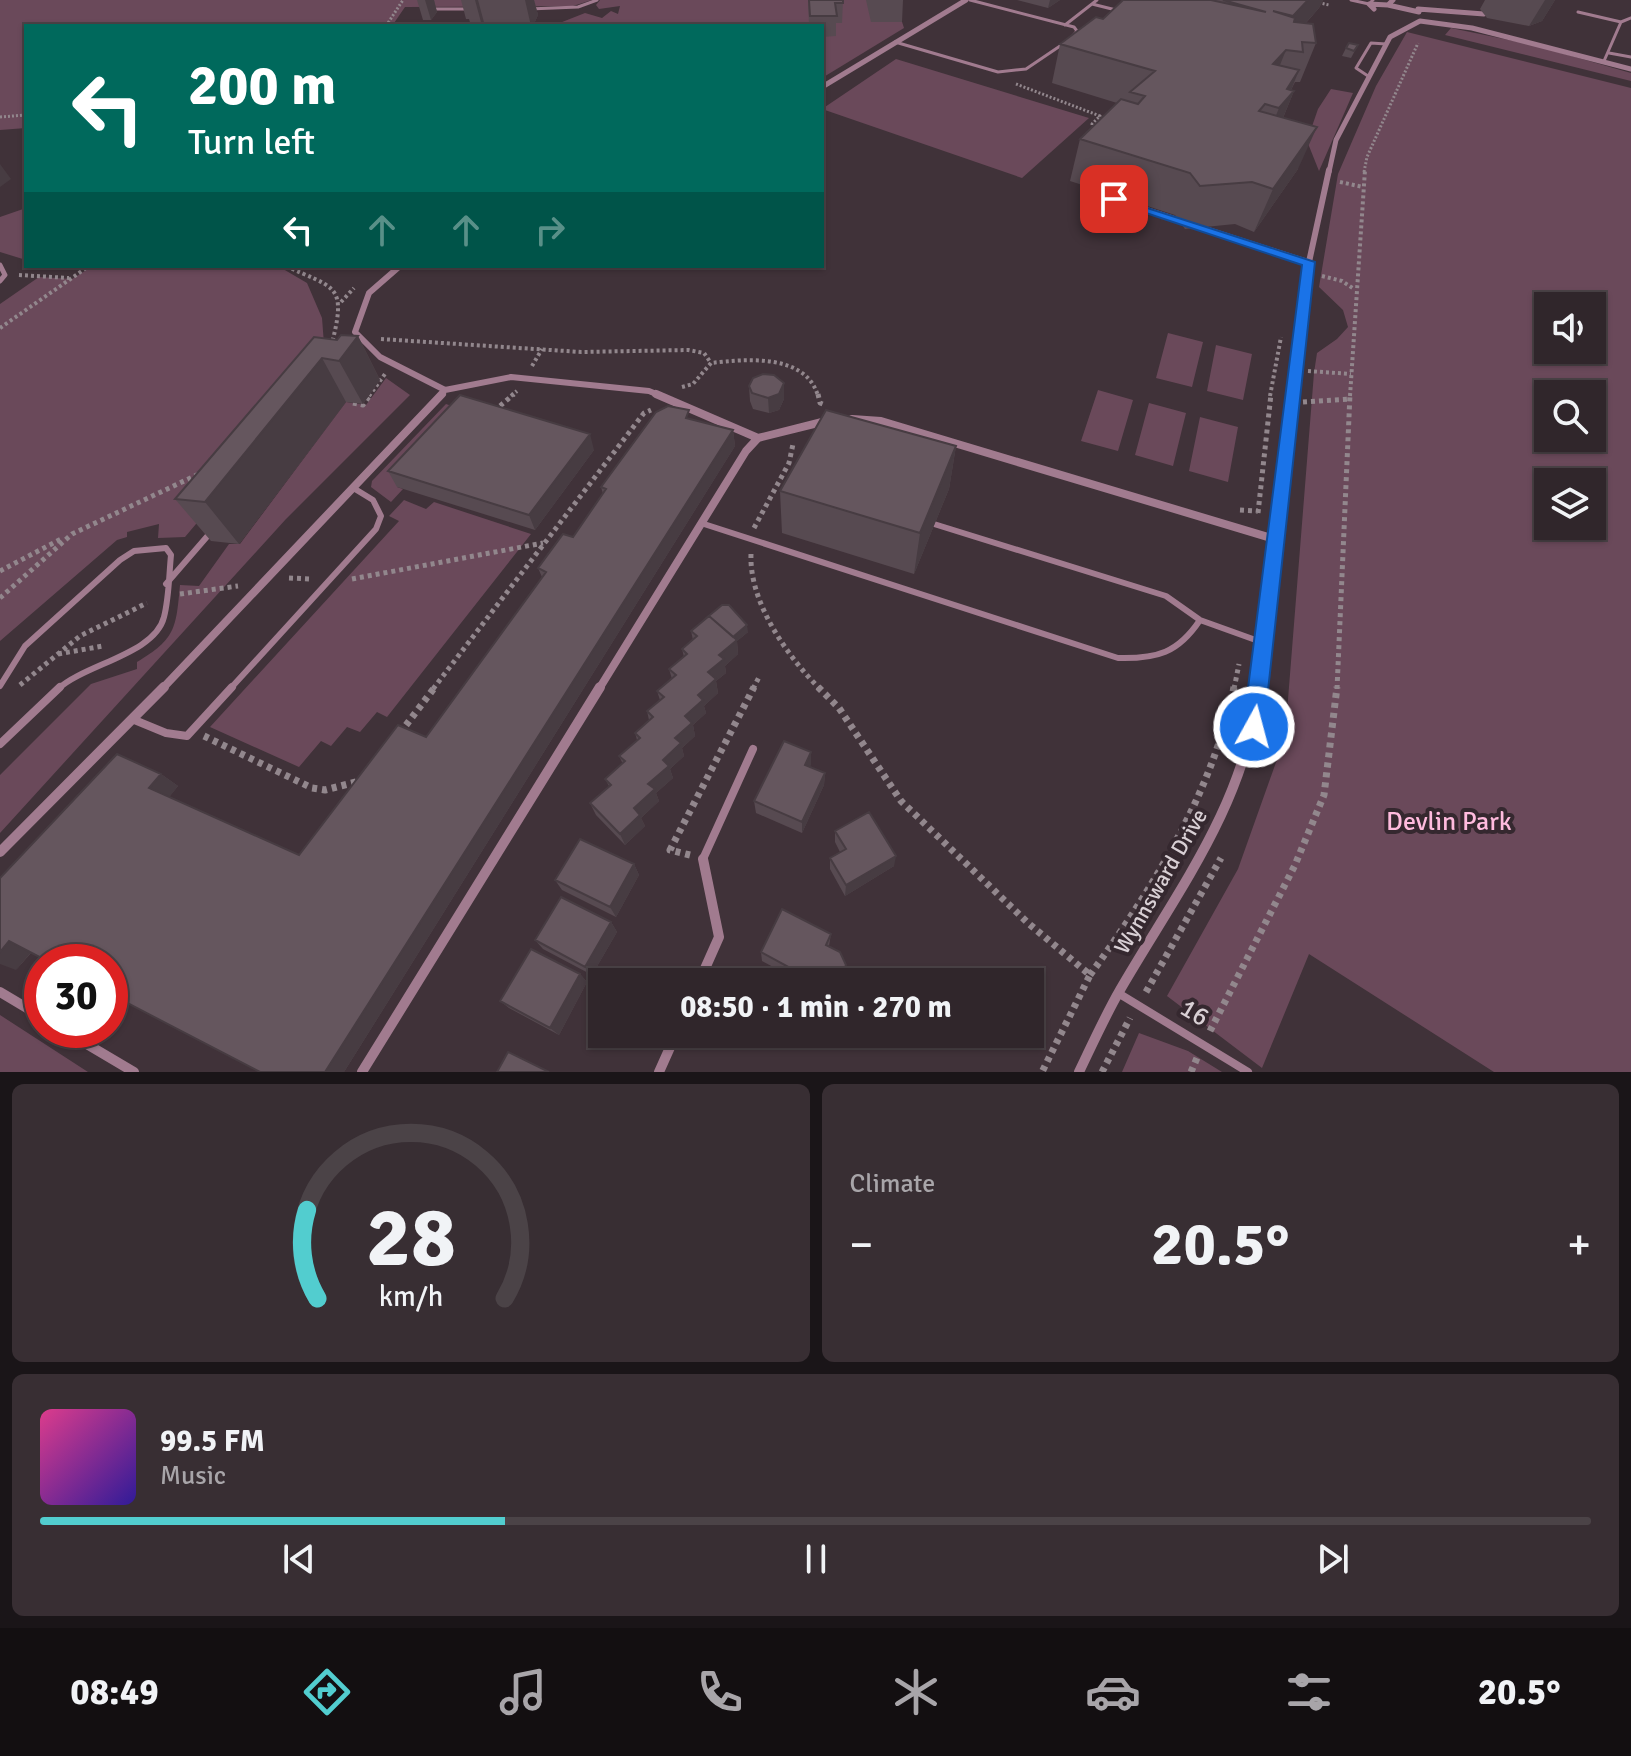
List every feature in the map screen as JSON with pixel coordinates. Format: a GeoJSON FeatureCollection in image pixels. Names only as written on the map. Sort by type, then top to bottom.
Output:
{"type":"FeatureCollection","features":[{"type":"Feature","properties":{"kind":"street"},"geometry":{"type":"LineString","coordinates":[[824,86],[968,0]]}},
{"type":"Feature","properties":{"kind":"street"},"geometry":{"type":"LineString","coordinates":[[1388,5],[1393,0]]}},
{"type":"Feature","properties":{"kind":"street"},"geometry":{"type":"LineString","coordinates":[[1372,4],[1484,14]]}},
{"type":"Feature","properties":{"kind":"street"},"geometry":{"type":"LineString","coordinates":[[1418,9],[1420,21],[1472,28],[1631,69]]}},
{"type":"Feature","properties":{"kind":"street","name":"Wynnsward Drive"},"geometry":{"type":"LineString","coordinates":[[1079,1072],[1118,993],[1220,824],[1254,727],[1309,262],[1336,140],[1386,44],[1397,31],[1420,21]]}},
{"type":"Feature","properties":{"kind":"street"},"geometry":{"type":"LineString","coordinates":[[397,268],[379,281],[360,304],[355,332],[380,357],[445,390]]}},
{"type":"Feature","properties":{"kind":"street"},"geometry":{"type":"LineString","coordinates":[[0,852],[355,489],[445,390],[511,377],[649,391],[758,438],[838,418],[881,421],[1278,540]]}},
{"type":"Feature","properties":{"kind":"street"},"geometry":{"type":"LineString","coordinates":[[362,1072],[704,524],[746,451],[758,438]]}},
{"type":"Feature","properties":{"kind":"street"},"geometry":{"type":"LineString","coordinates":[[703,859],[719,937],[705,968]]}},
{"type":"Feature","properties":{"kind":"street"},"geometry":{"type":"LineString","coordinates":[[0,992],[24,1006]]}},
{"type":"Feature","properties":{"kind":"street"},"geometry":{"type":"LineString","coordinates":[[93,1048],[134,1072]]}},
{"type":"Feature","properties":{"kind":"street"},"geometry":{"type":"LineString","coordinates":[[659,1072],[670,1048]]}},
{"type":"Feature","properties":{"kind":"lane"},"geometry":{"type":"LineString","coordinates":[[524,9],[578,7],[597,0]]}},
{"type":"Feature","properties":{"kind":"lane"},"geometry":{"type":"LineString","coordinates":[[895,42],[998,72],[1014,73],[1035,66],[1076,35],[1074,27],[968,0]]}},
{"type":"Feature","properties":{"kind":"lane"},"geometry":{"type":"LineString","coordinates":[[1065,25],[1097,0]]}},
{"type":"Feature","properties":{"kind":"lane"},"geometry":{"type":"LineString","coordinates":[[1351,0],[1372,4]]}},
{"type":"Feature","properties":{"kind":"lane"},"geometry":{"type":"LineString","coordinates":[[1092,4],[1132,14]]}},
{"type":"Feature","properties":{"kind":"lane"},"geometry":{"type":"LineString","coordinates":[[434,9],[480,9]]}},
{"type":"Feature","properties":{"kind":"lane"},"geometry":{"type":"LineString","coordinates":[[1578,12],[1621,22],[1631,18]]}},
{"type":"Feature","properties":{"kind":"lane"},"geometry":{"type":"LineString","coordinates":[[1604,61],[1621,22]]}},
{"type":"Feature","properties":{"kind":"lane"},"geometry":{"type":"LineString","coordinates":[[1368,76],[1356,68],[1371,43],[1386,44]]}},
{"type":"Feature","properties":{"kind":"lane"},"geometry":{"type":"LineString","coordinates":[[1609,53],[1631,57]]}},
{"type":"Feature","properties":{"kind":"lane"},"geometry":{"type":"LineString","coordinates":[[1114,199],[1309,262]]}},
{"type":"Feature","properties":{"kind":"lane"},"geometry":{"type":"LineString","coordinates":[[0,265],[4,267],[5,275],[0,281]]}},
{"type":"Feature","properties":{"kind":"lane"},"geometry":{"type":"LineString","coordinates":[[132,719],[166,733],[187,736],[376,529],[381,516],[373,500],[355,489]]}},
{"type":"Feature","properties":{"kind":"lane"},"geometry":{"type":"LineString","coordinates":[[704,524],[1118,658],[1158,659],[1186,645],[1200,620]]}},
{"type":"Feature","properties":{"kind":"lane"},"geometry":{"type":"LineString","coordinates":[[934,524],[1166,596],[1200,620],[1265,643]]}},
{"type":"Feature","properties":{"kind":"lane"},"geometry":{"type":"LineString","coordinates":[[166,584],[216,525]]}},
{"type":"Feature","properties":{"kind":"lane"},"geometry":{"type":"LineString","coordinates":[[0,686],[25,646],[134,551],[166,548],[171,555],[164,620],[141,646],[70,678],[0,744]]}},
{"type":"Feature","properties":{"kind":"lane"},"geometry":{"type":"LineString","coordinates":[[703,859],[753,749]]}},
{"type":"Feature","properties":{"kind":"lane","name":"16"},"geometry":{"type":"LineString","coordinates":[[1118,993],[1204,1042],[1248,1072]]}},
{"type":"Feature","properties":{"kind":"path"},"geometry":{"type":"LineString","coordinates":[[387,24],[403,0]]}},
{"type":"Feature","properties":{"kind":"path"},"geometry":{"type":"LineString","coordinates":[[1307,0],[1329,5]]}},
{"type":"Feature","properties":{"kind":"path"},"geometry":{"type":"LineString","coordinates":[[1191,1072],[1295,865],[1324,795],[1336,719],[1354,289],[1367,157],[1418,43],[1426,38]]}},
{"type":"Feature","properties":{"kind":"path"},"geometry":{"type":"LineString","coordinates":[[1012,83],[1100,116],[1092,124],[1092,129],[1097,132]]}},
{"type":"Feature","properties":{"kind":"path"},"geometry":{"type":"LineString","coordinates":[[0,117],[24,115]]}},
{"type":"Feature","properties":{"kind":"path"},"geometry":{"type":"LineString","coordinates":[[1337,181],[1363,187]]}},
{"type":"Feature","properties":{"kind":"path"},"geometry":{"type":"LineString","coordinates":[[0,328],[86,268]]}},
{"type":"Feature","properties":{"kind":"path"},"geometry":{"type":"LineString","coordinates":[[290,268],[317,280],[338,296],[341,302],[333,339],[339,348]]}},
{"type":"Feature","properties":{"kind":"path"},"geometry":{"type":"LineString","coordinates":[[30,275],[70,278]]}},
{"type":"Feature","properties":{"kind":"path"},"geometry":{"type":"LineString","coordinates":[[1322,276],[1341,281],[1354,289]]}},
{"type":"Feature","properties":{"kind":"path"},"geometry":{"type":"LineString","coordinates":[[1256,534],[1265,426],[1281,337]]}},
{"type":"Feature","properties":{"kind":"path"},"geometry":{"type":"LineString","coordinates":[[367,344],[376,339],[581,352],[688,350],[704,353],[711,363]]}},
{"type":"Feature","properties":{"kind":"path"},"geometry":{"type":"LineString","coordinates":[[1306,370],[1351,374]]}},
{"type":"Feature","properties":{"kind":"path"},"geometry":{"type":"LineString","coordinates":[[372,373],[394,375]]}},
{"type":"Feature","properties":{"kind":"path"},"geometry":{"type":"LineString","coordinates":[[353,403],[363,405],[386,373]]}},
{"type":"Feature","properties":{"kind":"path"},"geometry":{"type":"LineString","coordinates":[[1291,400],[1313,404],[1350,399]]}},
{"type":"Feature","properties":{"kind":"path"},"geometry":{"type":"LineString","coordinates":[[398,736],[644,413]]}},
{"type":"Feature","properties":{"kind":"path"},"geometry":{"type":"LineString","coordinates":[[792,431],[794,451],[755,524],[751,539],[750,575],[766,614],[805,674],[839,708],[901,801],[1028,923],[1090,975]]}},
{"type":"Feature","properties":{"kind":"path"},"geometry":{"type":"LineString","coordinates":[[0,571],[206,471]]}},
{"type":"Feature","properties":{"kind":"path"},"geometry":{"type":"LineString","coordinates":[[0,598],[72,534]]}},
{"type":"Feature","properties":{"kind":"path"},"geometry":{"type":"LineString","coordinates":[[284,578],[331,581],[391,574],[544,542]]}},
{"type":"Feature","properties":{"kind":"path"},"geometry":{"type":"LineString","coordinates":[[171,596],[240,586]]}},
{"type":"Feature","properties":{"kind":"path"},"geometry":{"type":"LineString","coordinates":[[7,692],[111,617],[147,603]]}},
{"type":"Feature","properties":{"kind":"path"},"geometry":{"type":"LineString","coordinates":[[53,656],[113,645]]}},
{"type":"Feature","properties":{"kind":"path"},"geometry":{"type":"LineString","coordinates":[[1042,1072],[1090,975],[1124,930],[1181,832],[1218,750],[1239,664]]}},
{"type":"Feature","properties":{"kind":"path"},"geometry":{"type":"LineString","coordinates":[[703,859],[670,850],[759,677]]}},
{"type":"Feature","properties":{"kind":"path"},"geometry":{"type":"LineString","coordinates":[[187,736],[204,736],[312,788],[325,790],[353,784],[362,776]]}},
{"type":"Feature","properties":{"kind":"green space"},"geometry":{"type":"Polygon","coordinates":[[[0,0],[592,0],[573,6],[405,7],[393,24],[24,24],[24,128],[0,130],[0,0]]]}},
{"type":"Feature","properties":{"kind":"green space"},"geometry":{"type":"Polygon","coordinates":[[[600,0],[895,0],[904,28],[824,77],[824,24],[557,24],[585,13],[602,18],[611,11],[618,14],[620,6],[599,9],[596,5],[600,0]]]}},
{"type":"Feature","properties":{"kind":"green space"},"geometry":{"type":"Polygon","coordinates":[[[1451,28],[1533,45],[1631,73],[1631,81],[1445,35],[1451,28]]]}},
{"type":"Feature","properties":{"kind":"green space","name":"Devlin Park"},"geometry":{"type":"Polygon","coordinates":[[[1407,32],[1631,88],[1631,1072],[1494,1072],[1309,954],[1262,1068],[1167,996],[1238,869],[1285,737],[1317,353],[1348,327],[1343,310],[1319,287],[1338,174],[1376,86],[1407,32]]]}},
{"type":"Feature","properties":{"kind":"green space"},"geometry":{"type":"Polygon","coordinates":[[[896,59],[1089,118],[1022,178],[824,108],[896,59]]]}},
{"type":"Feature","properties":{"kind":"green space"},"geometry":{"type":"Polygon","coordinates":[[[1331,89],[1353,93],[1319,171],[1307,141],[1318,109],[1331,89]]]}},
{"type":"Feature","properties":{"kind":"green space"},"geometry":{"type":"Polygon","coordinates":[[[24,209],[24,259],[0,252],[0,217],[24,209]]]}},
{"type":"Feature","properties":{"kind":"green space"},"geometry":{"type":"Polygon","coordinates":[[[90,268],[281,268],[307,283],[322,318],[326,370],[185,537],[158,538],[159,524],[127,532],[127,537],[117,540],[0,641],[0,304],[39,277],[72,279],[90,268]]]}},
{"type":"Feature","properties":{"kind":"green space"},"geometry":{"type":"Polygon","coordinates":[[[1168,333],[1203,342],[1192,387],[1156,378],[1168,333]]]}},
{"type":"Feature","properties":{"kind":"green space"},"geometry":{"type":"Polygon","coordinates":[[[1216,345],[1252,354],[1243,400],[1207,391],[1216,345]]]}},
{"type":"Feature","properties":{"kind":"green space"},"geometry":{"type":"Polygon","coordinates":[[[386,378],[410,395],[286,519],[0,833],[0,775],[91,684],[137,669],[137,662],[167,639],[175,622],[180,585],[199,586],[229,544],[240,544],[346,402],[366,405],[386,378]]]}},
{"type":"Feature","properties":{"kind":"green space"},"geometry":{"type":"Polygon","coordinates":[[[1098,390],[1133,400],[1118,451],[1081,441],[1098,390]]]}},
{"type":"Feature","properties":{"kind":"green space"},"geometry":{"type":"Polygon","coordinates":[[[1149,403],[1186,413],[1173,466],[1135,455],[1149,403]]]}},
{"type":"Feature","properties":{"kind":"green space"},"geometry":{"type":"Polygon","coordinates":[[[446,404],[466,411],[397,487],[403,489],[391,502],[371,487],[372,481],[446,404]]]}},
{"type":"Feature","properties":{"kind":"green space"},"geometry":{"type":"Polygon","coordinates":[[[1200,417],[1238,427],[1228,482],[1189,471],[1200,417]]]}},
{"type":"Feature","properties":{"kind":"green space"},"geometry":{"type":"Polygon","coordinates":[[[404,500],[426,509],[434,502],[531,534],[387,717],[377,712],[360,732],[347,727],[331,746],[321,741],[299,767],[210,727],[399,521],[389,516],[404,500]]]}},
{"type":"Feature","properties":{"kind":"green space"},"geometry":{"type":"Polygon","coordinates":[[[0,1015],[24,1031],[24,1048],[51,1048],[88,1072],[0,1072],[0,1015]]]}},
{"type":"Feature","properties":{"kind":"green space"},"geometry":{"type":"Polygon","coordinates":[[[1139,1033],[1188,1051],[1222,1072],[1122,1072],[1139,1033]]]}},
{"type":"Feature","properties":{"kind":"building"},"geometry":{"type":"Polygon","coordinates":[[[809,0],[843,0],[843,3],[835,3],[837,16],[810,16],[809,0]]]}},
{"type":"Feature","properties":{"kind":"building"},"geometry":{"type":"Polygon","coordinates":[[[1123,0],[1211,0],[1266,12],[1223,0],[1308,0],[1293,16],[1273,11],[1295,18],[1294,22],[1313,24],[1316,43],[1302,42],[1303,52],[1286,50],[1273,64],[1299,70],[1287,89],[1294,91],[1279,108],[1265,104],[1259,111],[1317,127],[1273,189],[1252,182],[1200,186],[1190,173],[1080,139],[1121,99],[1138,104],[1145,96],[1130,92],[1155,71],[1060,44],[1096,17],[1103,19],[1123,0]]]}},
{"type":"Feature","properties":{"kind":"building"},"geometry":{"type":"Polygon","coordinates":[[[1349,43],[1358,45],[1354,51],[1346,48],[1349,43]]]}},
{"type":"Feature","properties":{"kind":"building"},"geometry":{"type":"Polygon","coordinates":[[[341,335],[358,336],[339,361],[322,358],[205,502],[175,499],[314,337],[337,340],[341,335]]]}},
{"type":"Feature","properties":{"kind":"building"},"geometry":{"type":"Polygon","coordinates":[[[763,374],[774,375],[784,383],[779,394],[768,398],[752,393],[749,386],[753,378],[763,374]]]}},
{"type":"Feature","properties":{"kind":"building"},"geometry":{"type":"Polygon","coordinates":[[[460,395],[590,434],[529,515],[388,471],[460,395]]]}},
{"type":"Feature","properties":{"kind":"building"},"geometry":{"type":"Polygon","coordinates":[[[668,406],[689,410],[686,418],[733,430],[325,1072],[260,1072],[128,1003],[128,944],[24,944],[24,949],[9,941],[0,952],[0,878],[117,754],[161,774],[149,788],[299,855],[398,725],[426,737],[546,572],[538,568],[563,534],[573,537],[606,489],[601,487],[656,412],[668,406]]]}},
{"type":"Feature","properties":{"kind":"building"},"geometry":{"type":"Polygon","coordinates":[[[826,410],[956,446],[920,533],[780,491],[826,410]]]}},
{"type":"Feature","properties":{"kind":"building"},"geometry":{"type":"Polygon","coordinates":[[[722,605],[729,605],[747,625],[733,637],[709,616],[705,619],[722,605]]]}},
{"type":"Feature","properties":{"kind":"building"},"geometry":{"type":"Polygon","coordinates":[[[709,616],[737,640],[719,655],[724,659],[708,672],[716,679],[698,695],[703,700],[685,716],[692,723],[675,738],[681,743],[663,760],[669,766],[648,784],[655,789],[634,808],[640,815],[620,834],[590,803],[611,785],[605,779],[625,761],[619,756],[640,738],[635,733],[653,717],[647,711],[664,697],[657,691],[676,675],[669,669],[687,654],[682,649],[697,636],[691,631],[709,616]]]}},
{"type":"Feature","properties":{"kind":"building"},"geometry":{"type":"Polygon","coordinates":[[[784,741],[811,752],[805,765],[825,773],[802,822],[754,801],[784,741]]]}},
{"type":"Feature","properties":{"kind":"building"},"geometry":{"type":"Polygon","coordinates":[[[869,812],[896,856],[846,885],[830,858],[846,849],[835,831],[869,812]]]}},
{"type":"Feature","properties":{"kind":"building"},"geometry":{"type":"Polygon","coordinates":[[[580,839],[634,864],[610,907],[555,880],[580,839]]]}},
{"type":"Feature","properties":{"kind":"building"},"geometry":{"type":"Polygon","coordinates":[[[561,897],[611,922],[585,967],[535,940],[561,897]]]}},
{"type":"Feature","properties":{"kind":"building"},"geometry":{"type":"Polygon","coordinates":[[[782,909],[831,934],[826,945],[840,952],[846,965],[845,968],[790,968],[761,952],[782,909]]]}},
{"type":"Feature","properties":{"kind":"building"},"geometry":{"type":"Polygon","coordinates":[[[531,949],[580,974],[550,1028],[500,1001],[531,949]]]}},
{"type":"Feature","properties":{"kind":"building"},"geometry":{"type":"Polygon","coordinates":[[[508,1052],[549,1072],[497,1072],[508,1052]]]}},
{"type":"Feature","properties":{"kind":"route"},"geometry":{"type":"LineString","coordinates":[[1114,199],[1309,262],[1254,727]]}}]}
